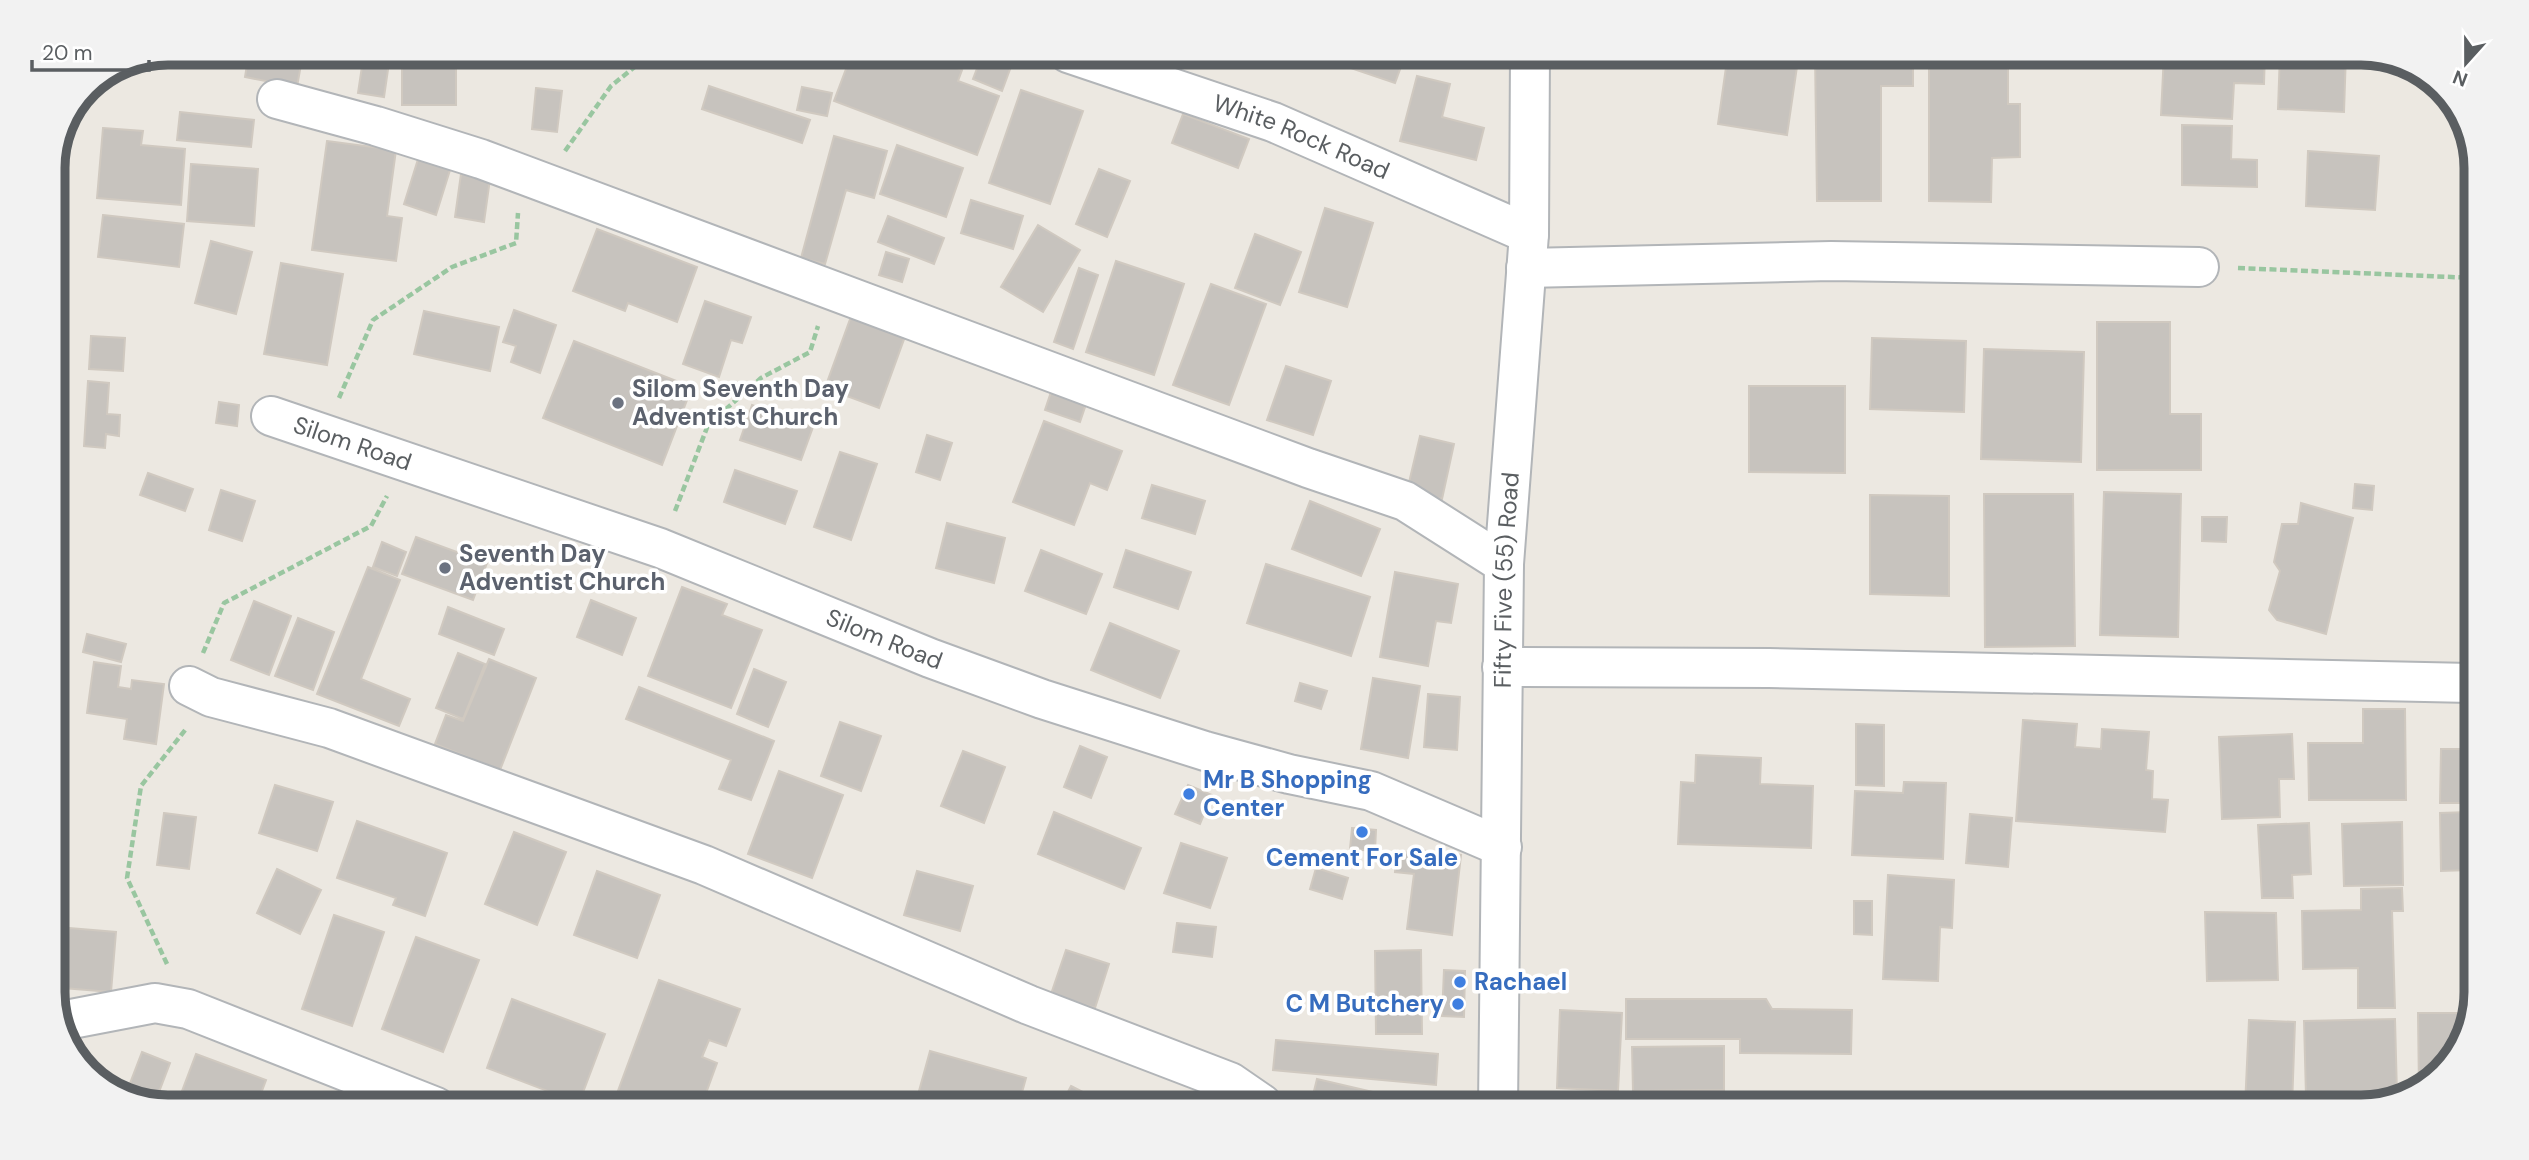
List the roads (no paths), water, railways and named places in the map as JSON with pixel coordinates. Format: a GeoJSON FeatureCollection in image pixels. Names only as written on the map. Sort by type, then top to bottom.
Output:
{"type":"FeatureCollection","features":[{"type":"Feature","properties":{"kind":"street","name":"White Rock Road"},"geometry":{"type":"LineString","coordinates":[[1106,65],[1273,122],[1527,251]]}},
{"type":"Feature","properties":{"kind":"street","name":"Fifty Five (55) Road"},"geometry":{"type":"LineString","coordinates":[[1498,1095],[1504,564],[1527,251],[1530,65]]}},
{"type":"Feature","properties":{"kind":"street"},"geometry":{"type":"LineString","coordinates":[[277,99],[481,159],[1346,482],[1405,501],[1504,564]]}},
{"type":"Feature","properties":{"kind":"street"},"geometry":{"type":"LineString","coordinates":[[1527,251],[1831,261],[2199,267]]}},
{"type":"Feature","properties":{"kind":"street","name":"Silom Road"},"geometry":{"type":"LineString","coordinates":[[271,416],[660,548],[930,658],[1042,699],[1241,761],[1371,791],[1502,847]]}},
{"type":"Feature","properties":{"kind":"street"},"geometry":{"type":"LineString","coordinates":[[1503,667],[1769,668],[2464,683]]}},
{"type":"Feature","properties":{"kind":"street"},"geometry":{"type":"LineString","coordinates":[[200,691],[329,728],[704,865],[1029,1004],[1230,1082],[1249,1095]]}},
{"type":"Feature","properties":{"kind":"street"},"geometry":{"type":"LineString","coordinates":[[69,1019],[155,1003],[188,1009],[403,1095]]}},
{"type":"Feature","properties":{"kind":"place","name":"Silom Seventh Day Adventist Church"},"geometry":{"type":"Point","coordinates":[618,403]}},
{"type":"Feature","properties":{"kind":"place","name":"Seventh Day Adventist Church"},"geometry":{"type":"Point","coordinates":[445,568]}},
{"type":"Feature","properties":{"kind":"place","name":"Mr B Shopping Center"},"geometry":{"type":"Point","coordinates":[1189,794]}},
{"type":"Feature","properties":{"kind":"place","name":"Cement For Sale"},"geometry":{"type":"Point","coordinates":[1362,832]}},
{"type":"Feature","properties":{"kind":"place","name":"Rachael"},"geometry":{"type":"Point","coordinates":[1460,982]}},
{"type":"Feature","properties":{"kind":"place","name":"C M Butchery"},"geometry":{"type":"Point","coordinates":[1458,1004]}}]}
